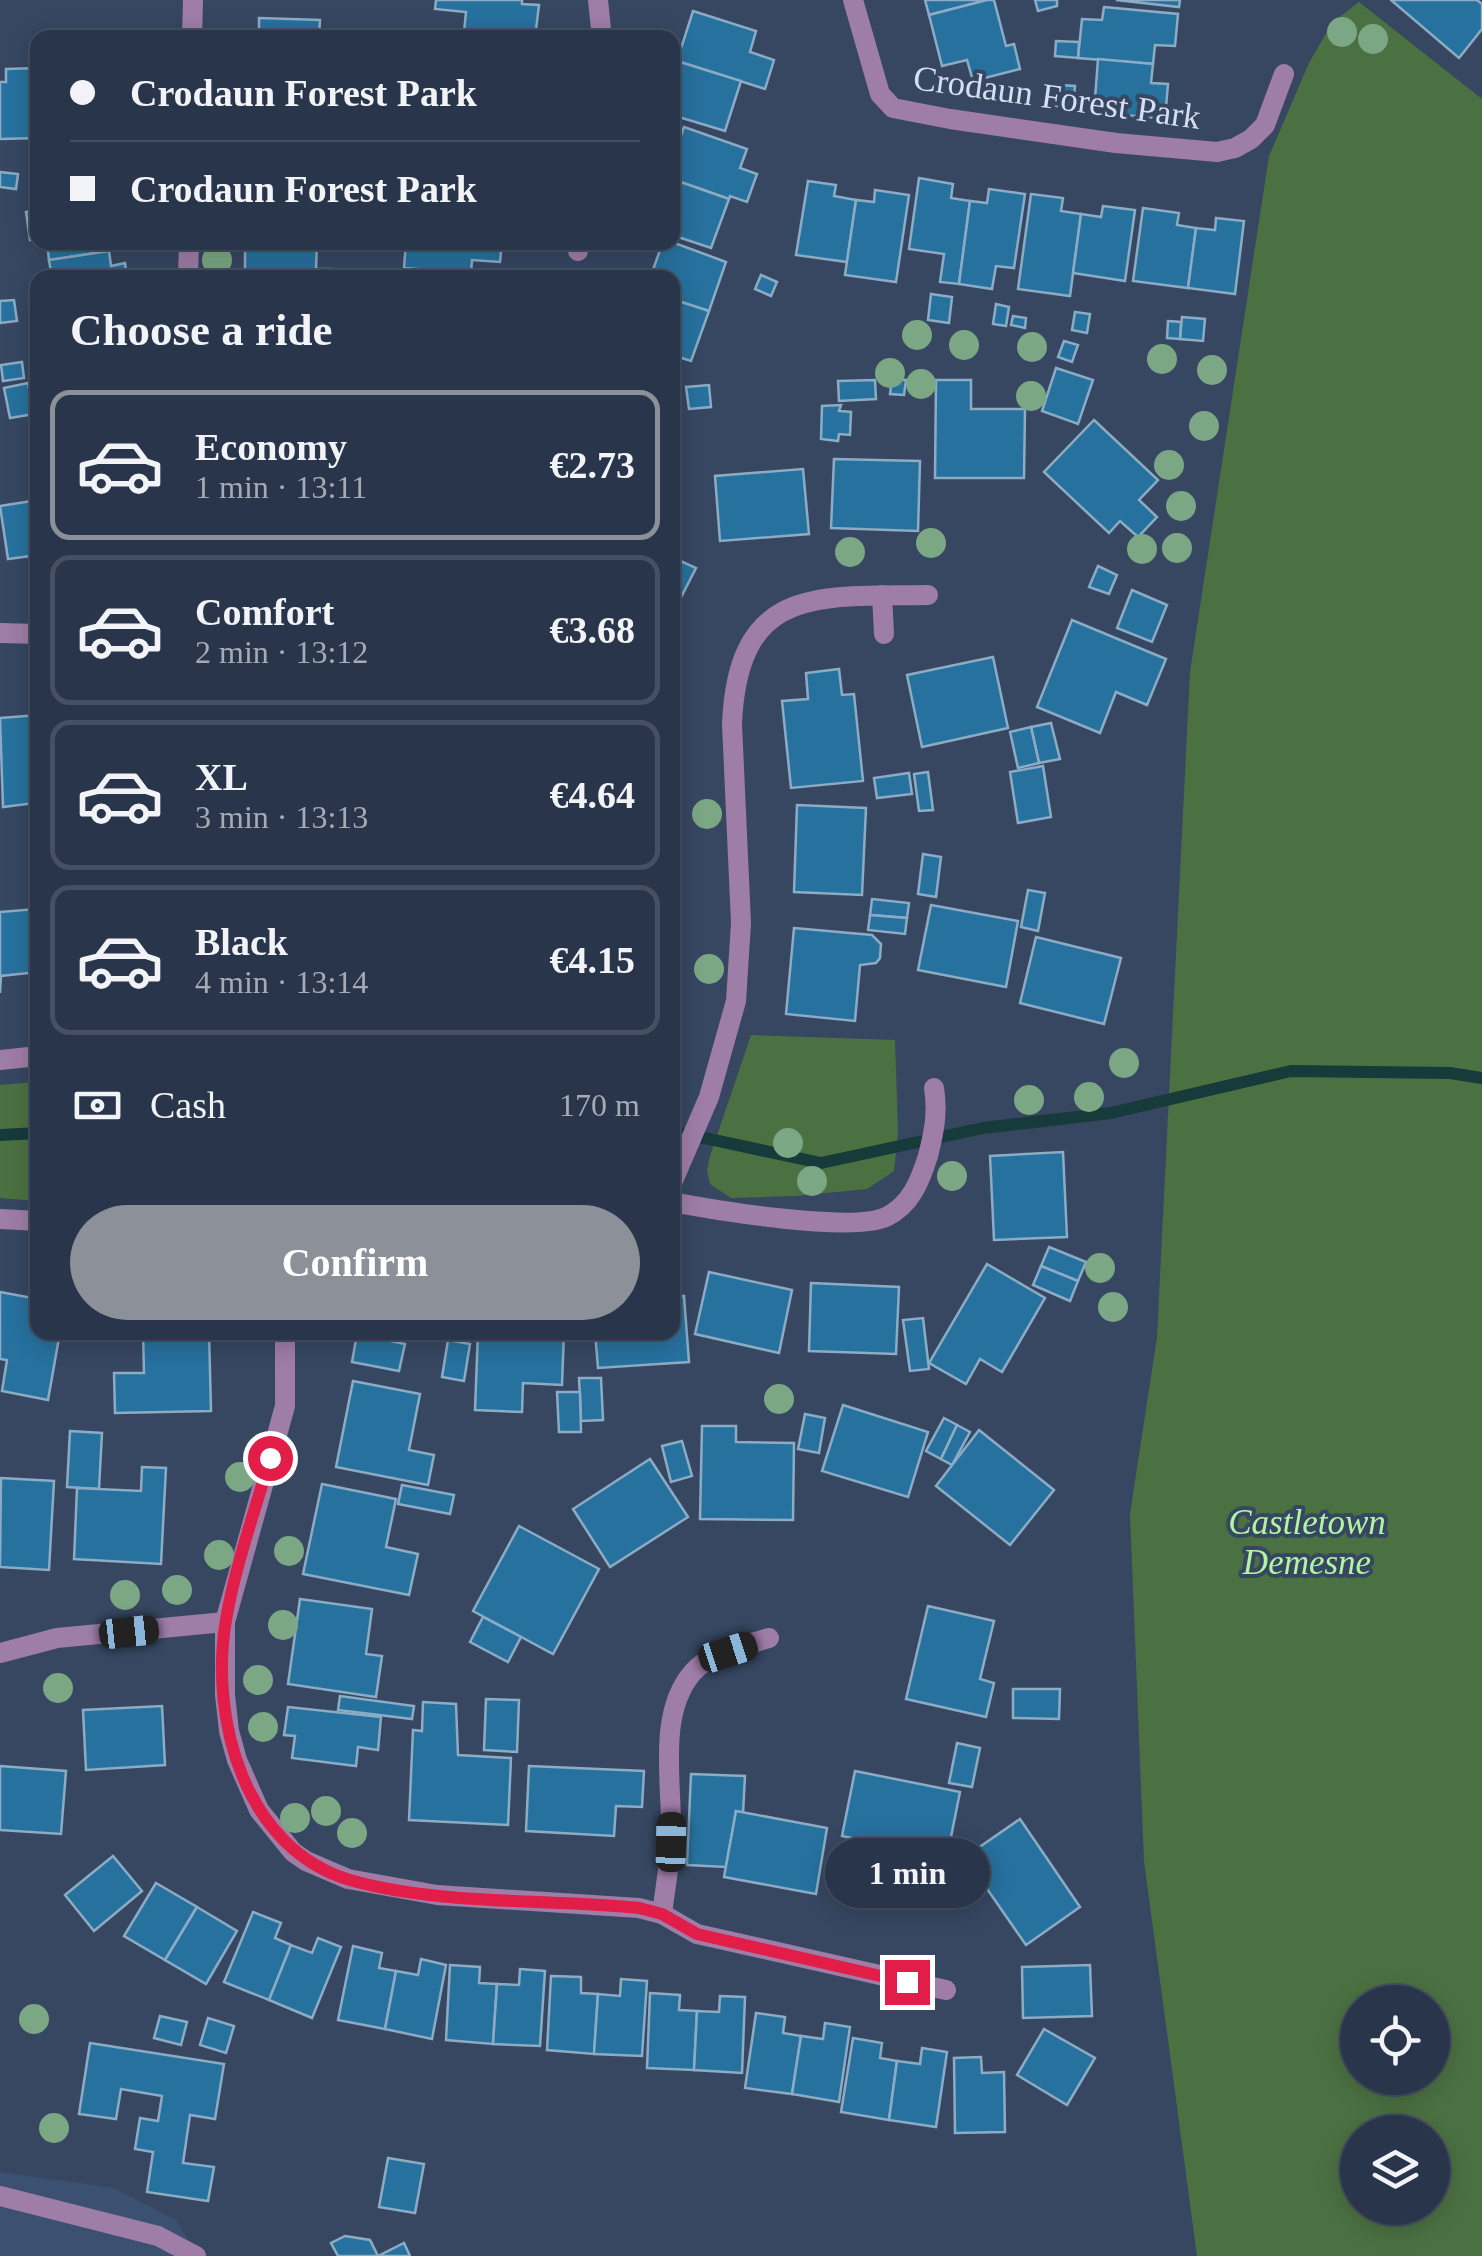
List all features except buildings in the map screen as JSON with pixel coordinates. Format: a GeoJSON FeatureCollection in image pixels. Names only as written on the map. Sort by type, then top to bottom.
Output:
{"type":"FeatureCollection","features":[{"type":"Feature","properties":{"kind":"street"},"geometry":{"type":"LineString","coordinates":[[192,30],[193,0]]}},
{"type":"Feature","properties":{"kind":"street"},"geometry":{"type":"LineString","coordinates":[[598,0],[601,30]]}},
{"type":"Feature","properties":{"kind":"street","name":"Crodaun Forest Park"},"geometry":{"type":"LineString","coordinates":[[853,0],[880,94],[894,108],[950,118],[1116,144],[1217,152],[1251,139],[1264,125],[1284,74]]}},
{"type":"Feature","properties":{"kind":"street"},"geometry":{"type":"LineString","coordinates":[[680,1168],[709,1097],[736,1001],[740,874],[732,742],[736,672],[743,653],[771,620],[794,605],[822,596],[928,594]]}},
{"type":"Feature","properties":{"kind":"street"},"geometry":{"type":"LineString","coordinates":[[882,595],[884,634]]}},
{"type":"Feature","properties":{"kind":"street"},"geometry":{"type":"LineString","coordinates":[[0,634],[30,634]]}},
{"type":"Feature","properties":{"kind":"street"},"geometry":{"type":"LineString","coordinates":[[0,1060],[30,1057]]}},
{"type":"Feature","properties":{"kind":"street"},"geometry":{"type":"LineString","coordinates":[[680,1203],[771,1217],[866,1221],[884,1218],[911,1197],[926,1161],[936,1124],[934,1088]]}},
{"type":"Feature","properties":{"kind":"street"},"geometry":{"type":"LineString","coordinates":[[0,1219],[30,1221]]}},
{"type":"Feature","properties":{"kind":"street"},"geometry":{"type":"LineString","coordinates":[[284,1340],[285,1406],[225,1622],[225,1695],[237,1760],[259,1810],[273,1830],[306,1861],[348,1879],[407,1891],[613,1905],[662,1914],[697,1934],[946,1990]]}},
{"type":"Feature","properties":{"kind":"street"},"geometry":{"type":"LineString","coordinates":[[0,1653],[58,1638],[225,1622]]}},
{"type":"Feature","properties":{"kind":"street"},"geometry":{"type":"LineString","coordinates":[[662,1914],[671,1842],[671,1737],[679,1693],[693,1672],[710,1658],[769,1638]]}},
{"type":"Feature","properties":{"kind":"street"},"geometry":{"type":"LineString","coordinates":[[0,2196],[158,2236],[196,2256]]}},
{"type":"Feature","properties":{"kind":"shaded area"},"geometry":{"type":"Polygon","coordinates":[[[0,2172],[114,2188],[176,2220],[198,2256],[0,2256],[0,2172]]]}},
{"type":"Feature","properties":{"kind":"green space","name":"Castletown Demesne"},"geometry":{"type":"Polygon","coordinates":[[[1359,2],[1482,99],[1482,2256],[1197,2256],[1144,1861],[1130,1514],[1157,1337],[1190,672],[1269,156],[1309,63],[1332,23],[1359,2]]]}},
{"type":"Feature","properties":{"kind":"green space"},"geometry":{"type":"Polygon","coordinates":[[[751,1035],[895,1040],[898,1132],[894,1171],[867,1189],[795,1196],[731,1198],[710,1184],[710,1156],[751,1035]]]}},
{"type":"Feature","properties":{"kind":"green space"},"geometry":{"type":"Polygon","coordinates":[[[30,1083],[30,1200],[0,1198],[0,1085],[30,1083]]]}},
{"type":"Feature","properties":{"kind":"waterway"},"geometry":{"type":"LineString","coordinates":[[680,1133],[821,1163],[983,1128],[1111,1113],[1291,1071],[1450,1073],[1482,1078]]}},
{"type":"Feature","properties":{"kind":"waterway"},"geometry":{"type":"LineString","coordinates":[[0,1135],[30,1133]]}},
{"type":"Feature","properties":{"kind":"route"},"geometry":{"type":"LineString","coordinates":[[270,1458],[225,1622],[225,1695],[229,1730],[248,1789],[273,1830],[293,1852],[322,1869],[376,1886],[437,1895],[639,1908],[662,1914],[697,1934],[907,1982]]}}]}
